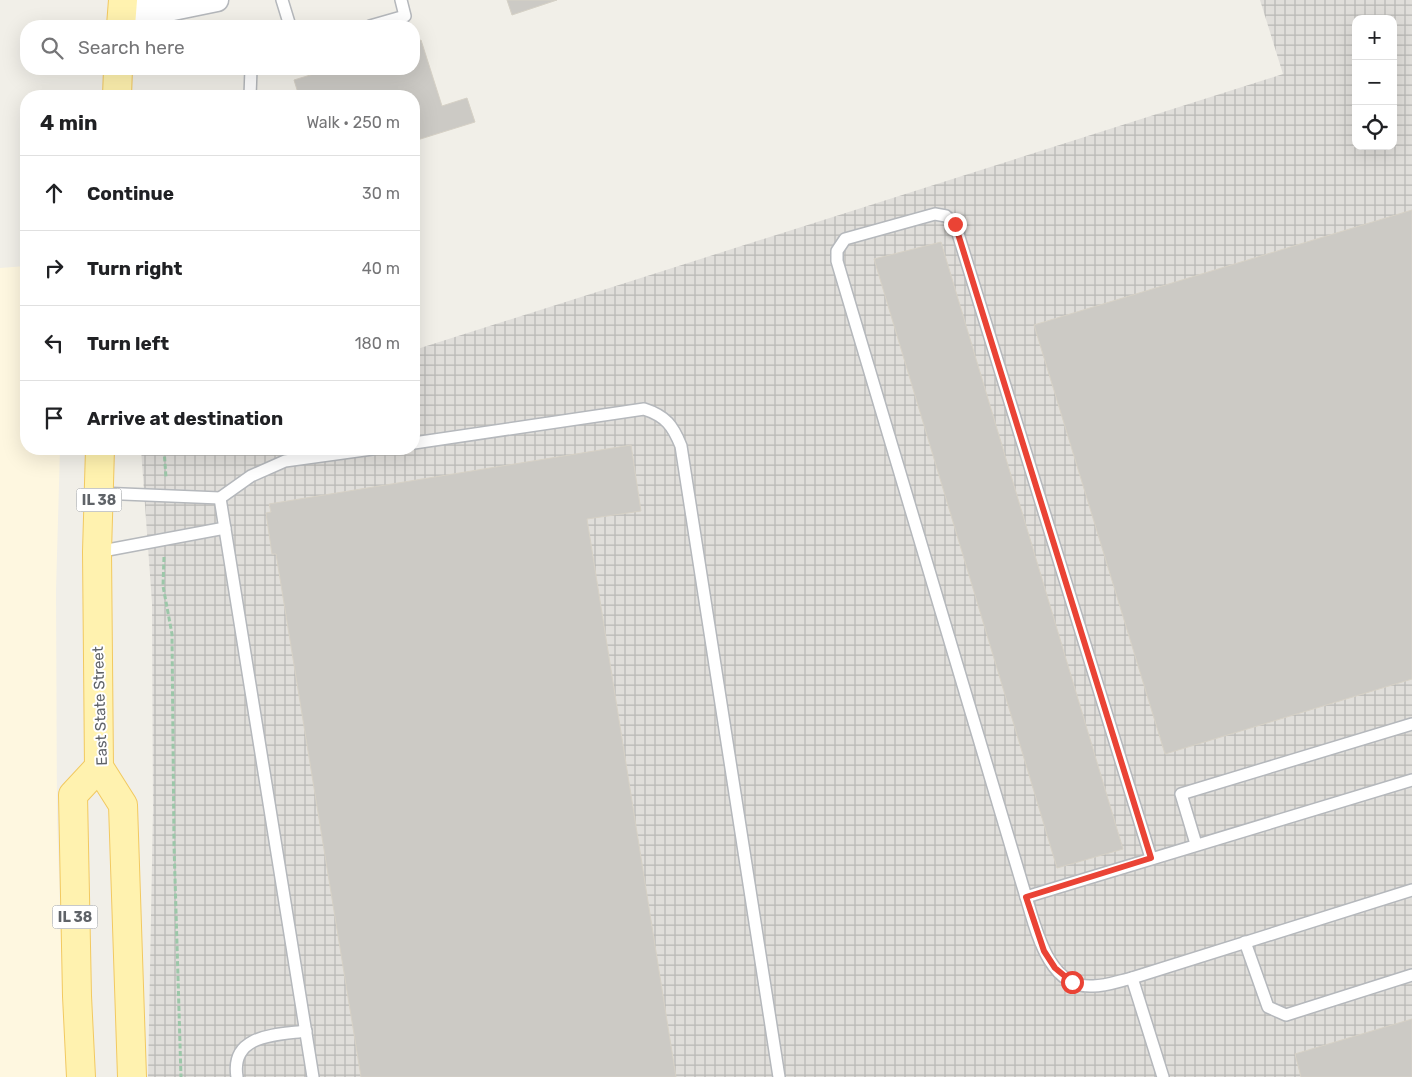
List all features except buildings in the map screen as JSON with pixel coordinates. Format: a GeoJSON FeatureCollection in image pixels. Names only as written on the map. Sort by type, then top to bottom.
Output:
{"type":"FeatureCollection","features":[{"type":"Feature","properties":{"kind":"main road"},"geometry":{"type":"LineString","coordinates":[[117,90],[118,75]]}},
{"type":"Feature","properties":{"kind":"main road","name":"East State Street"},"geometry":{"type":"LineString","coordinates":[[100,455],[97,552],[98,767],[123,805],[132,1077]]}},
{"type":"Feature","properties":{"kind":"main road","name":"IL 38"},"geometry":{"type":"LineString","coordinates":[[81,1077],[77,996],[73,795],[98,767]]}},
{"type":"Feature","properties":{"kind":"street"},"geometry":{"type":"LineString","coordinates":[[122,12],[173,9],[217,0]]}},
{"type":"Feature","properties":{"kind":"lane"},"geometry":{"type":"LineString","coordinates":[[282,0],[288,20]]}},
{"type":"Feature","properties":{"kind":"lane"},"geometry":{"type":"LineString","coordinates":[[391,20],[405,16],[401,0]]}},
{"type":"Feature","properties":{"kind":"lane"},"geometry":{"type":"LineString","coordinates":[[250,90],[251,75]]}},
{"type":"Feature","properties":{"kind":"lane"},"geometry":{"type":"LineString","coordinates":[[1151,858],[955,224],[946,216],[935,214],[845,239],[837,251],[837,261],[1026,897],[1044,951],[1055,968],[1072,982],[1092,987],[1132,978],[1412,890]]}},
{"type":"Feature","properties":{"kind":"lane"},"geometry":{"type":"LineString","coordinates":[[420,442],[644,409],[658,413],[672,425],[681,446],[779,1077]]}},
{"type":"Feature","properties":{"kind":"lane"},"geometry":{"type":"LineString","coordinates":[[99,493],[220,498],[251,476],[285,461],[328,455]]}},
{"type":"Feature","properties":{"kind":"lane"},"geometry":{"type":"LineString","coordinates":[[220,498],[313,1077]]}},
{"type":"Feature","properties":{"kind":"lane"},"geometry":{"type":"LineString","coordinates":[[97,552],[225,528]]}},
{"type":"Feature","properties":{"kind":"lane"},"geometry":{"type":"LineString","coordinates":[[1196,844],[1181,794],[1412,724]]}},
{"type":"Feature","properties":{"kind":"lane"},"geometry":{"type":"LineString","coordinates":[[1026,897],[1412,780]]}},
{"type":"Feature","properties":{"kind":"lane"},"geometry":{"type":"LineString","coordinates":[[1246,942],[1268,1007],[1286,1014],[1412,975]]}},
{"type":"Feature","properties":{"kind":"lane"},"geometry":{"type":"LineString","coordinates":[[1132,978],[1163,1077]]}},
{"type":"Feature","properties":{"kind":"lane"},"geometry":{"type":"LineString","coordinates":[[238,1077],[238,1058],[243,1048],[253,1041],[266,1036],[306,1031]]}},
{"type":"Feature","properties":{"kind":"path"},"geometry":{"type":"LineString","coordinates":[[164,455],[166,474]]}},
{"type":"Feature","properties":{"kind":"path"},"geometry":{"type":"LineString","coordinates":[[163,573],[163,586],[172,634],[174,845],[181,1077]]}},
{"type":"Feature","properties":{"kind":"shaded area"},"geometry":{"type":"Polygon","coordinates":[[[1260,0],[1412,0],[1412,1077],[148,1077],[153,809],[152,603],[141,455],[420,455],[420,348],[1283,74],[1260,0]]]}},
{"type":"Feature","properties":{"kind":"shaded area"},"geometry":{"type":"Polygon","coordinates":[[[20,266],[20,455],[60,455],[56,590],[57,819],[66,1077],[0,1077],[0,268],[20,266]]]}},
{"type":"Feature","properties":{"kind":"route"},"geometry":{"type":"LineString","coordinates":[[955,224],[1151,858],[1026,897],[1044,951],[1055,968],[1072,982]]}}]}
